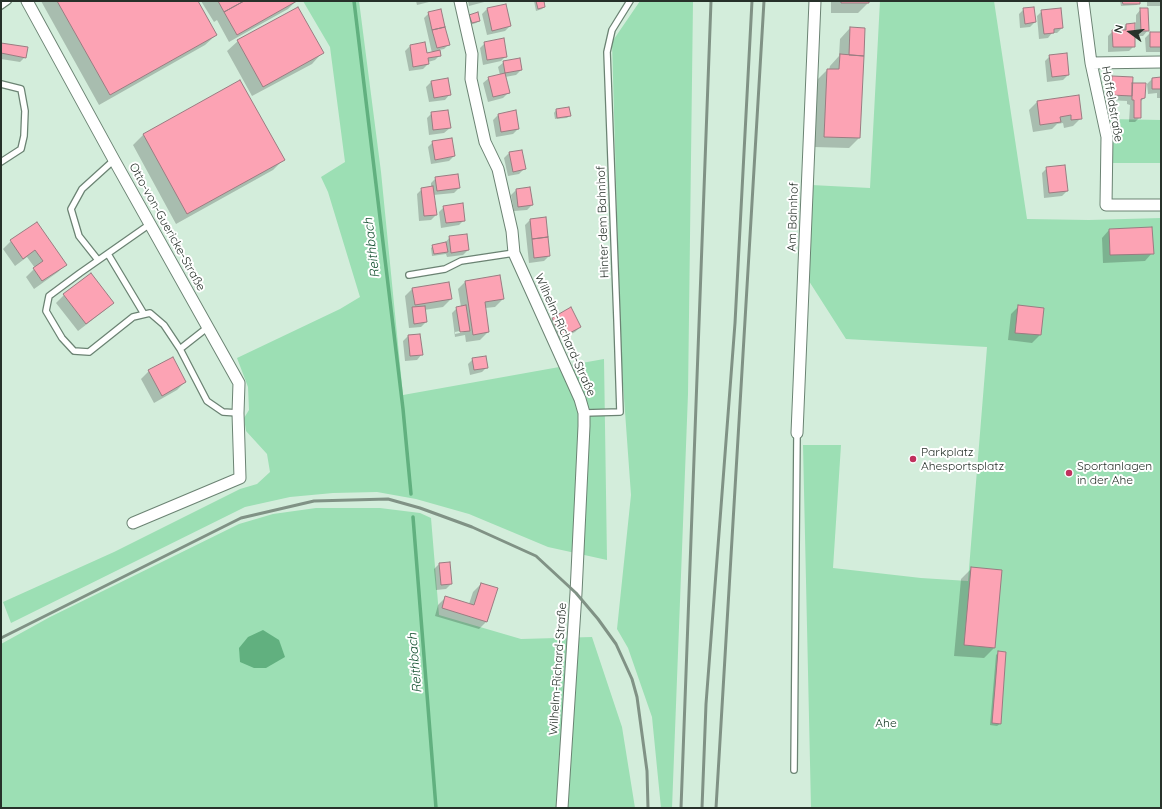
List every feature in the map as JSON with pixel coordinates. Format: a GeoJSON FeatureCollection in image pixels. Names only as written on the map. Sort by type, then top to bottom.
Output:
{"type":"FeatureCollection","features":[{"type":"Feature","properties":{"kind":"street","name":"Otto-von-Guericke-Straße"},"geometry":{"type":"LineString","coordinates":[[27,1],[239,383],[238,413],[240,478],[133,523]]}},
{"type":"Feature","properties":{"kind":"street","name":"Wilhelm-Richard-Straße"},"geometry":{"type":"LineString","coordinates":[[460,1],[472,54],[471,80],[485,142],[498,169],[512,230],[514,253],[580,399],[584,412],[576,593],[562,808]]}},
{"type":"Feature","properties":{"kind":"street","name":"Am Bahnhof"},"geometry":{"type":"LineString","coordinates":[[797,433],[814,1]]}},
{"type":"Feature","properties":{"kind":"street","name":"Hoffeldstraße"},"geometry":{"type":"LineString","coordinates":[[1083,1],[1091,63],[1107,137],[1106,204],[1161,205]]}},
{"type":"Feature","properties":{"kind":"street"},"geometry":{"type":"LineString","coordinates":[[1091,63],[1161,62]]}},
{"type":"Feature","properties":{"kind":"lane"},"geometry":{"type":"LineString","coordinates":[[1,6],[8,1]]}},
{"type":"Feature","properties":{"kind":"lane","name":"Hinter dem Bahnhof"},"geometry":{"type":"LineString","coordinates":[[584,412],[620,412],[618,320],[607,52],[612,30],[630,1]]}},
{"type":"Feature","properties":{"kind":"lane"},"geometry":{"type":"LineString","coordinates":[[1,84],[21,89],[25,111],[24,136],[21,149],[1,162]]}},
{"type":"Feature","properties":{"kind":"lane"},"geometry":{"type":"LineString","coordinates":[[98,260],[79,236],[71,209],[82,189],[114,160]]}},
{"type":"Feature","properties":{"kind":"lane"},"geometry":{"type":"LineString","coordinates":[[151,224],[49,296],[46,312],[62,338],[74,351],[89,352],[134,317],[150,313],[164,325],[180,349],[207,401],[223,412],[238,413]]}},
{"type":"Feature","properties":{"kind":"lane"},"geometry":{"type":"LineString","coordinates":[[409,275],[445,269],[460,261],[514,253]]}},
{"type":"Feature","properties":{"kind":"lane"},"geometry":{"type":"LineString","coordinates":[[108,254],[144,314]]}},
{"type":"Feature","properties":{"kind":"lane"},"geometry":{"type":"LineString","coordinates":[[180,349],[208,327]]}},
{"type":"Feature","properties":{"kind":"lane"},"geometry":{"type":"LineString","coordinates":[[794,770],[797,433]]}},
{"type":"Feature","properties":{"kind":"green space"},"geometry":{"type":"Polygon","coordinates":[[[303,1],[359,1],[381,172],[403,395],[604,359],[607,560],[548,547],[469,514],[416,499],[377,492],[333,493],[290,497],[245,507],[11,623],[3,602],[114,552],[240,489],[257,484],[270,472],[267,454],[246,431],[244,418],[249,410],[248,387],[237,358],[340,309],[360,297],[328,192],[321,177],[345,162],[330,47],[303,1]]]}},
{"type":"Feature","properties":{"kind":"green space"},"geometry":{"type":"Polygon","coordinates":[[[640,1],[693,1],[688,394],[672,808],[661,808],[652,717],[628,648],[617,629],[631,495],[621,356],[612,42],[640,1]]]}},
{"type":"Feature","properties":{"kind":"green space","name":"Ahe"},"geometry":{"type":"Polygon","coordinates":[[[880,1],[994,1],[1027,219],[1089,220],[1161,218],[1161,808],[811,808],[803,445],[841,445],[833,568],[921,578],[968,581],[987,347],[846,339],[807,278],[811,185],[870,188],[880,1]]]}},
{"type":"Feature","properties":{"kind":"green space"},"geometry":{"type":"Polygon","coordinates":[[[1110,119],[1161,120],[1161,163],[1112,163],[1110,119]]]}},
{"type":"Feature","properties":{"kind":"green space"},"geometry":{"type":"Polygon","coordinates":[[[316,508],[380,508],[420,513],[431,518],[439,615],[521,639],[592,637],[622,727],[635,808],[1,808],[1,644],[50,617],[239,524],[273,514],[316,508]]]}},
{"type":"Feature","properties":{"kind":"shaded area"},"geometry":{"type":"Polygon","coordinates":[[[263,630],[279,640],[285,657],[266,668],[254,668],[240,662],[239,648],[248,637],[263,630]]]}},
{"type":"Feature","properties":{"kind":"building"},"geometry":{"type":"Polygon","coordinates":[[[57,1],[198,1],[217,35],[110,95],[57,1]]]}},
{"type":"Feature","properties":{"kind":"building"},"geometry":{"type":"Polygon","coordinates":[[[218,1],[244,1],[224,12],[218,1]]]}},
{"type":"Feature","properties":{"kind":"building"},"geometry":{"type":"Polygon","coordinates":[[[244,1],[297,1],[237,35],[224,12],[244,1]]]}},
{"type":"Feature","properties":{"kind":"building"},"geometry":{"type":"Polygon","coordinates":[[[536,1],[544,1],[545,7],[538,9],[536,1]]]}},
{"type":"Feature","properties":{"kind":"building"},"geometry":{"type":"Polygon","coordinates":[[[841,1],[869,1],[869,3],[841,3],[841,1]]]}},
{"type":"Feature","properties":{"kind":"building"},"geometry":{"type":"Polygon","coordinates":[[[1122,1],[1140,1],[1140,4],[1123,4],[1122,1]]]}},
{"type":"Feature","properties":{"kind":"building"},"geometry":{"type":"Polygon","coordinates":[[[506,4],[511,26],[492,31],[487,8],[506,4]]]}},
{"type":"Feature","properties":{"kind":"building"},"geometry":{"type":"Polygon","coordinates":[[[298,7],[324,53],[263,87],[237,40],[298,7]]]}},
{"type":"Feature","properties":{"kind":"building"},"geometry":{"type":"Polygon","coordinates":[[[1034,7],[1036,22],[1025,24],[1023,8],[1034,7]]]}},
{"type":"Feature","properties":{"kind":"building"},"geometry":{"type":"Polygon","coordinates":[[[1061,8],[1063,28],[1054,29],[1054,33],[1044,34],[1041,10],[1061,8]]]}},
{"type":"Feature","properties":{"kind":"building"},"geometry":{"type":"Polygon","coordinates":[[[1140,8],[1148,8],[1149,31],[1141,31],[1140,8]]]}},
{"type":"Feature","properties":{"kind":"building"},"geometry":{"type":"Polygon","coordinates":[[[441,9],[445,27],[432,30],[428,12],[441,9]]]}},
{"type":"Feature","properties":{"kind":"building"},"geometry":{"type":"Polygon","coordinates":[[[478,12],[480,21],[472,23],[469,15],[478,12]]]}},
{"type":"Feature","properties":{"kind":"building"},"geometry":{"type":"Polygon","coordinates":[[[1135,23],[1135,47],[1113,47],[1112,30],[1126,30],[1126,24],[1135,23]]]}},
{"type":"Feature","properties":{"kind":"building"},"geometry":{"type":"Polygon","coordinates":[[[445,27],[450,45],[437,48],[432,30],[445,27]]]}},
{"type":"Feature","properties":{"kind":"building"},"geometry":{"type":"Polygon","coordinates":[[[850,27],[865,28],[864,56],[849,55],[850,27]]]}},
{"type":"Feature","properties":{"kind":"building"},"geometry":{"type":"Polygon","coordinates":[[[1150,32],[1161,32],[1161,47],[1150,47],[1150,32]]]}},
{"type":"Feature","properties":{"kind":"building"},"geometry":{"type":"Polygon","coordinates":[[[504,38],[507,57],[487,60],[484,42],[504,38]]]}},
{"type":"Feature","properties":{"kind":"building"},"geometry":{"type":"Polygon","coordinates":[[[425,42],[427,53],[440,50],[441,56],[428,58],[429,64],[413,67],[410,45],[425,42]]]}},
{"type":"Feature","properties":{"kind":"building"},"geometry":{"type":"Polygon","coordinates":[[[1,43],[28,47],[26,58],[1,53],[1,43]]]}},
{"type":"Feature","properties":{"kind":"building"},"geometry":{"type":"Polygon","coordinates":[[[1067,53],[1069,75],[1052,77],[1049,55],[1067,53]]]}},
{"type":"Feature","properties":{"kind":"building"},"geometry":{"type":"Polygon","coordinates":[[[840,54],[864,56],[860,138],[824,137],[827,69],[839,69],[840,54]]]}},
{"type":"Feature","properties":{"kind":"building"},"geometry":{"type":"Polygon","coordinates":[[[520,58],[522,70],[505,73],[503,61],[520,58]]]}},
{"type":"Feature","properties":{"kind":"building"},"geometry":{"type":"Polygon","coordinates":[[[505,73],[510,93],[493,97],[488,77],[505,73]]]}},
{"type":"Feature","properties":{"kind":"building"},"geometry":{"type":"Polygon","coordinates":[[[1112,76],[1133,77],[1132,96],[1111,95],[1112,76]]]}},
{"type":"Feature","properties":{"kind":"building"},"geometry":{"type":"Polygon","coordinates":[[[1161,77],[1161,89],[1152,89],[1152,78],[1161,77]]]}},
{"type":"Feature","properties":{"kind":"building"},"geometry":{"type":"Polygon","coordinates":[[[448,78],[451,95],[434,98],[431,81],[448,78]]]}},
{"type":"Feature","properties":{"kind":"building"},"geometry":{"type":"Polygon","coordinates":[[[240,80],[285,160],[187,214],[143,134],[240,80]]]}},
{"type":"Feature","properties":{"kind":"building"},"geometry":{"type":"Polygon","coordinates":[[[1132,83],[1146,83],[1145,98],[1141,99],[1141,118],[1134,118],[1132,83]]]}},
{"type":"Feature","properties":{"kind":"building"},"geometry":{"type":"Polygon","coordinates":[[[1079,95],[1082,119],[1071,120],[1071,115],[1060,117],[1061,122],[1040,125],[1037,101],[1079,95]]]}},
{"type":"Feature","properties":{"kind":"building"},"geometry":{"type":"Polygon","coordinates":[[[569,107],[571,116],[557,118],[556,109],[569,107]]]}},
{"type":"Feature","properties":{"kind":"building"},"geometry":{"type":"Polygon","coordinates":[[[448,110],[451,128],[433,130],[431,112],[448,110]]]}},
{"type":"Feature","properties":{"kind":"building"},"geometry":{"type":"Polygon","coordinates":[[[516,110],[519,129],[501,132],[498,114],[516,110]]]}},
{"type":"Feature","properties":{"kind":"building"},"geometry":{"type":"Polygon","coordinates":[[[452,138],[455,156],[435,160],[432,141],[452,138]]]}},
{"type":"Feature","properties":{"kind":"building"},"geometry":{"type":"Polygon","coordinates":[[[522,150],[526,169],[513,172],[509,152],[522,150]]]}},
{"type":"Feature","properties":{"kind":"building"},"geometry":{"type":"Polygon","coordinates":[[[1065,165],[1068,191],[1049,193],[1046,167],[1065,165]]]}},
{"type":"Feature","properties":{"kind":"building"},"geometry":{"type":"Polygon","coordinates":[[[458,174],[460,188],[437,191],[435,177],[458,174]]]}},
{"type":"Feature","properties":{"kind":"building"},"geometry":{"type":"Polygon","coordinates":[[[433,186],[437,215],[424,216],[421,188],[433,186]]]}},
{"type":"Feature","properties":{"kind":"building"},"geometry":{"type":"Polygon","coordinates":[[[530,187],[533,205],[518,207],[516,189],[530,187]]]}},
{"type":"Feature","properties":{"kind":"building"},"geometry":{"type":"Polygon","coordinates":[[[463,203],[465,221],[446,223],[443,206],[463,203]]]}},
{"type":"Feature","properties":{"kind":"building"},"geometry":{"type":"Polygon","coordinates":[[[546,217],[548,237],[532,239],[530,219],[546,217]]]}},
{"type":"Feature","properties":{"kind":"building"},"geometry":{"type":"Polygon","coordinates":[[[37,222],[67,265],[42,281],[33,268],[43,261],[35,250],[23,259],[10,240],[37,222]]]}},
{"type":"Feature","properties":{"kind":"building"},"geometry":{"type":"Polygon","coordinates":[[[1152,227],[1154,254],[1110,255],[1109,229],[1152,227]]]}},
{"type":"Feature","properties":{"kind":"building"},"geometry":{"type":"Polygon","coordinates":[[[467,234],[469,250],[451,253],[449,236],[467,234]]]}},
{"type":"Feature","properties":{"kind":"building"},"geometry":{"type":"Polygon","coordinates":[[[548,237],[550,256],[534,258],[532,239],[548,237]]]}},
{"type":"Feature","properties":{"kind":"building"},"geometry":{"type":"Polygon","coordinates":[[[446,242],[448,252],[434,254],[432,245],[446,242]]]}},
{"type":"Feature","properties":{"kind":"building"},"geometry":{"type":"Polygon","coordinates":[[[91,273],[114,303],[86,324],[63,294],[91,273]]]}},
{"type":"Feature","properties":{"kind":"building"},"geometry":{"type":"Polygon","coordinates":[[[500,275],[504,299],[485,302],[489,332],[473,335],[465,281],[500,275]]]}},
{"type":"Feature","properties":{"kind":"building"},"geometry":{"type":"Polygon","coordinates":[[[449,282],[452,299],[415,305],[412,288],[449,282]]]}},
{"type":"Feature","properties":{"kind":"building"},"geometry":{"type":"Polygon","coordinates":[[[466,305],[470,331],[460,332],[456,307],[466,305]]]}},
{"type":"Feature","properties":{"kind":"building"},"geometry":{"type":"Polygon","coordinates":[[[1018,305],[1044,308],[1041,335],[1015,333],[1018,305]]]}},
{"type":"Feature","properties":{"kind":"building"},"geometry":{"type":"Polygon","coordinates":[[[425,306],[427,322],[414,324],[412,307],[425,306]]]}},
{"type":"Feature","properties":{"kind":"building"},"geometry":{"type":"Polygon","coordinates":[[[571,307],[581,327],[562,337],[552,318],[571,307]]]}},
{"type":"Feature","properties":{"kind":"building"},"geometry":{"type":"Polygon","coordinates":[[[420,334],[423,355],[410,356],[408,335],[420,334]]]}},
{"type":"Feature","properties":{"kind":"building"},"geometry":{"type":"Polygon","coordinates":[[[486,356],[488,368],[474,370],[472,358],[486,356]]]}},
{"type":"Feature","properties":{"kind":"building"},"geometry":{"type":"Polygon","coordinates":[[[173,357],[186,382],[162,396],[148,370],[173,357]]]}},
{"type":"Feature","properties":{"kind":"building"},"geometry":{"type":"Polygon","coordinates":[[[450,562],[452,584],[441,585],[439,563],[450,562]]]}},
{"type":"Feature","properties":{"kind":"building"},"geometry":{"type":"Polygon","coordinates":[[[971,567],[1002,570],[995,648],[964,645],[971,567]]]}},
{"type":"Feature","properties":{"kind":"building"},"geometry":{"type":"Polygon","coordinates":[[[481,583],[498,588],[487,622],[442,608],[445,596],[474,605],[481,583]]]}},
{"type":"Feature","properties":{"kind":"building"},"geometry":{"type":"Polygon","coordinates":[[[998,651],[1006,652],[1001,724],[992,723],[998,651]]]}},
{"type":"Feature","properties":{"kind":"waterway","name":"Reithbach"},"geometry":{"type":"LineString","coordinates":[[354,1],[403,409],[411,494]]}},
{"type":"Feature","properties":{"kind":"waterway","name":"Reithbach"},"geometry":{"type":"LineString","coordinates":[[413,517],[436,808]]}},
{"type":"Feature","properties":{"kind":"railway"},"geometry":{"type":"LineString","coordinates":[[681,808],[711,1]]}},
{"type":"Feature","properties":{"kind":"railway"},"geometry":{"type":"LineString","coordinates":[[702,808],[706,704],[735,323],[752,1]]}},
{"type":"Feature","properties":{"kind":"railway"},"geometry":{"type":"LineString","coordinates":[[716,808],[764,1]]}},
{"type":"Feature","properties":{"kind":"railway"},"geometry":{"type":"LineString","coordinates":[[1,638],[241,518],[314,501],[388,499],[420,508],[472,527],[536,556],[576,593],[598,619],[616,644],[632,679],[637,697],[647,771],[648,808]]}},
{"type":"Feature","properties":{"kind":"place","name":"Parkplatz Ahesportsplatz"},"geometry":{"type":"Point","coordinates":[913,459]}},
{"type":"Feature","properties":{"kind":"place","name":"Sportanlagen in der Ahe"},"geometry":{"type":"Point","coordinates":[1069,473]}}]}
